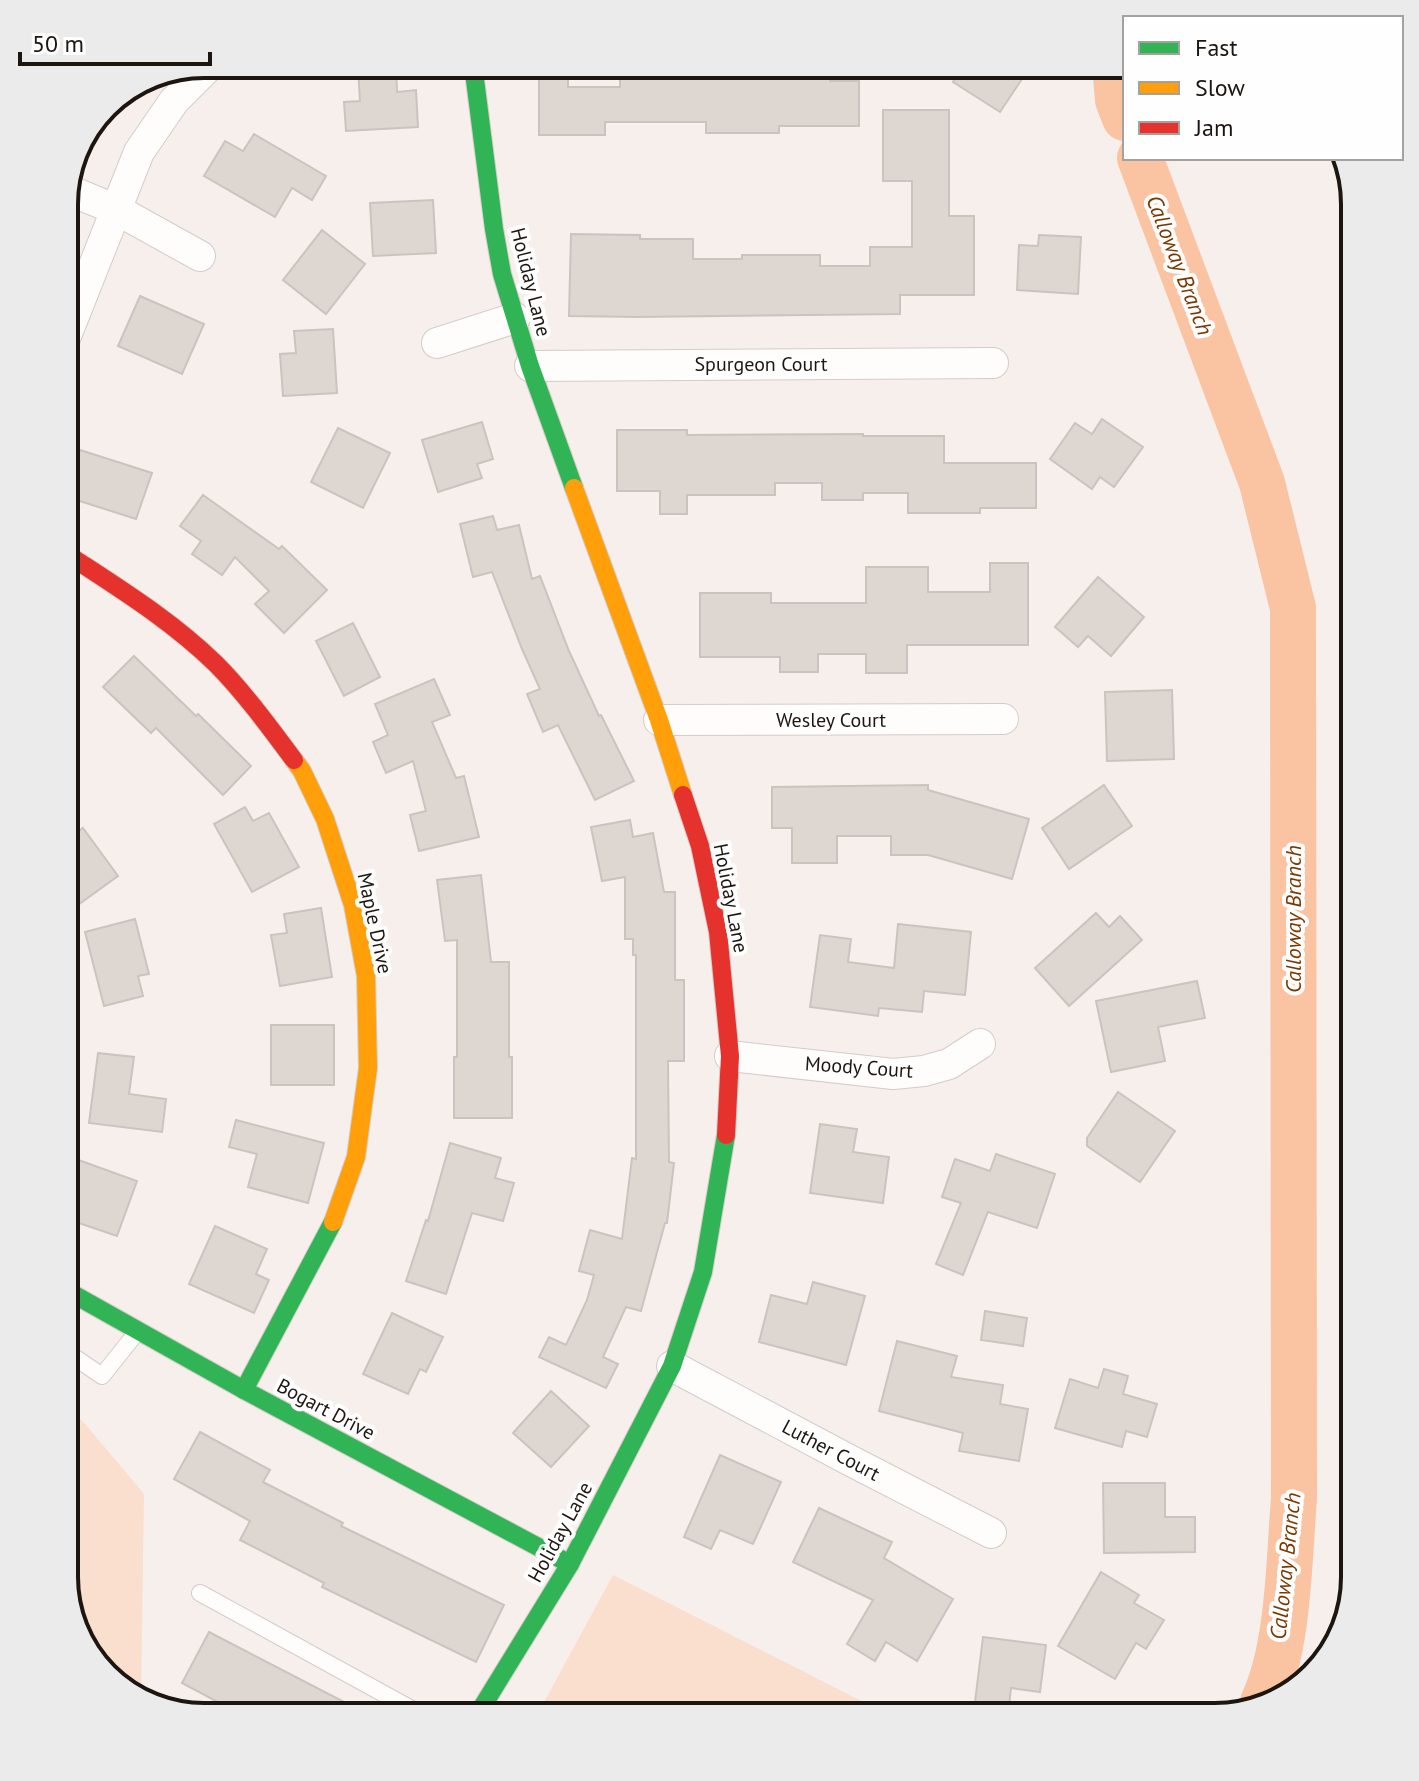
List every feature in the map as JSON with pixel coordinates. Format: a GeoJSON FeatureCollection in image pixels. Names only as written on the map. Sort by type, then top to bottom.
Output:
{"type":"FeatureCollection","features":[{"type":"Feature","properties":{"kind":"street","name":"Holiday Lane"},"geometry":{"type":"LineString","coordinates":[[475,78],[502,274],[530,366],[659,720],[700,846],[718,932],[730,1056],[725,1145],[703,1272],[672,1366],[570,1564],[485,1703]]}},
{"type":"Feature","properties":{"kind":"street"},"geometry":{"type":"LineString","coordinates":[[78,306],[139,152],[174,101],[196,79]]}},
{"type":"Feature","properties":{"kind":"street"},"geometry":{"type":"LineString","coordinates":[[78,194],[117,210],[200,256]]}},
{"type":"Feature","properties":{"kind":"street"},"geometry":{"type":"LineString","coordinates":[[437,343],[515,318]]}},
{"type":"Feature","properties":{"kind":"street","name":"Spurgeon Court"},"geometry":{"type":"LineString","coordinates":[[530,366],[993,363]]}},
{"type":"Feature","properties":{"kind":"street","name":"Maple Drive"},"geometry":{"type":"LineString","coordinates":[[78,561],[154,611],[216,664],[272,730],[302,771],[325,819],[353,905],[366,976],[368,1068],[356,1157],[333,1223],[244,1390]]}},
{"type":"Feature","properties":{"kind":"street","name":"Wesley Court"},"geometry":{"type":"LineString","coordinates":[[659,720],[1003,719]]}},
{"type":"Feature","properties":{"kind":"street","name":"Moody Court"},"geometry":{"type":"LineString","coordinates":[[730,1056],[893,1074],[924,1071],[949,1064],[980,1044]]}},
{"type":"Feature","properties":{"kind":"street","name":"Bogart Drive"},"geometry":{"type":"LineString","coordinates":[[78,1297],[244,1390],[570,1564]]}},
{"type":"Feature","properties":{"kind":"street","name":"Luther Court"},"geometry":{"type":"LineString","coordinates":[[672,1366],[991,1533]]}},
{"type":"Feature","properties":{"kind":"lane"},"geometry":{"type":"LineString","coordinates":[[78,1360],[102,1376],[138,1331]]}},
{"type":"Feature","properties":{"kind":"lane"},"geometry":{"type":"LineString","coordinates":[[200,1593],[400,1703]]}},
{"type":"Feature","properties":{"kind":"shaded area"},"geometry":{"type":"Polygon","coordinates":[[[78,1417],[144,1494],[141,1686],[121,1672],[99,1647],[82,1609],[78,1577],[78,1417]]]}},
{"type":"Feature","properties":{"kind":"shaded area"},"geometry":{"type":"Polygon","coordinates":[[[613,1575],[865,1703],[544,1703],[613,1575]]]}},
{"type":"Feature","properties":{"kind":"building"},"geometry":{"type":"Polygon","coordinates":[[[359,78],[396,78],[397,92],[416,90],[418,127],[346,131],[344,102],[360,101],[359,78]]]}},
{"type":"Feature","properties":{"kind":"building"},"geometry":{"type":"Polygon","coordinates":[[[539,78],[568,78],[568,87],[620,87],[620,78],[830,78],[830,81],[859,81],[859,126],[779,126],[779,133],[706,133],[706,122],[605,122],[605,135],[539,135],[539,78]]]}},
{"type":"Feature","properties":{"kind":"building"},"geometry":{"type":"Polygon","coordinates":[[[956,78],[1023,78],[1000,112],[953,82],[956,78]]]}},
{"type":"Feature","properties":{"kind":"building"},"geometry":{"type":"Polygon","coordinates":[[[883,110],[949,110],[949,216],[974,216],[974,295],[900,295],[900,314],[569,316],[571,234],[693,239],[693,259],[742,259],[742,255],[820,255],[820,266],[870,266],[870,247],[912,247],[912,181],[883,181],[883,110]]]}},
{"type":"Feature","properties":{"kind":"building"},"geometry":{"type":"Polygon","coordinates":[[[254,134],[326,176],[312,200],[292,188],[275,217],[204,176],[225,141],[243,151],[254,134]]]}},
{"type":"Feature","properties":{"kind":"building"},"geometry":{"type":"Polygon","coordinates":[[[433,200],[436,253],[373,256],[370,203],[433,200]]]}},
{"type":"Feature","properties":{"kind":"building"},"geometry":{"type":"Polygon","coordinates":[[[322,230],[365,264],[326,314],[283,280],[322,230]]]}},
{"type":"Feature","properties":{"kind":"building"},"geometry":{"type":"Polygon","coordinates":[[[1039,235],[1081,237],[1078,294],[1017,290],[1019,245],[1038,246],[1039,235]]]}},
{"type":"Feature","properties":{"kind":"building"},"geometry":{"type":"Polygon","coordinates":[[[140,296],[204,324],[182,374],[118,346],[140,296]]]}},
{"type":"Feature","properties":{"kind":"building"},"geometry":{"type":"Polygon","coordinates":[[[333,329],[337,393],[283,396],[280,354],[296,353],[294,331],[333,329]]]}},
{"type":"Feature","properties":{"kind":"building"},"geometry":{"type":"Polygon","coordinates":[[[1102,419],[1143,447],[1114,487],[1100,477],[1092,489],[1050,459],[1075,423],[1092,434],[1102,419]]]}},
{"type":"Feature","properties":{"kind":"building"},"geometry":{"type":"Polygon","coordinates":[[[482,422],[493,459],[477,464],[482,478],[438,492],[422,440],[482,422]]]}},
{"type":"Feature","properties":{"kind":"building"},"geometry":{"type":"Polygon","coordinates":[[[338,428],[390,453],[363,508],[311,482],[338,428]]]}},
{"type":"Feature","properties":{"kind":"building"},"geometry":{"type":"Polygon","coordinates":[[[617,430],[687,430],[687,435],[944,436],[944,463],[1036,463],[1036,508],[980,508],[980,513],[908,513],[908,493],[863,493],[863,500],[822,500],[822,483],[775,483],[775,495],[687,495],[687,514],[660,514],[660,491],[617,491],[617,430]]]}},
{"type":"Feature","properties":{"kind":"building"},"geometry":{"type":"Polygon","coordinates":[[[80,450],[152,473],[136,519],[78,500],[80,450]]]}},
{"type":"Feature","properties":{"kind":"building"},"geometry":{"type":"Polygon","coordinates":[[[203,495],[279,549],[282,546],[327,590],[284,633],[255,604],[269,591],[235,557],[222,575],[192,554],[201,541],[180,526],[203,495]]]}},
{"type":"Feature","properties":{"kind":"building"},"geometry":{"type":"Polygon","coordinates":[[[493,516],[497,530],[519,525],[532,579],[540,576],[569,651],[634,781],[595,800],[558,725],[543,732],[527,694],[540,689],[492,572],[473,577],[460,524],[493,516]]]}},
{"type":"Feature","properties":{"kind":"building"},"geometry":{"type":"Polygon","coordinates":[[[990,563],[1028,563],[1028,645],[907,645],[907,673],[866,673],[866,654],[818,654],[818,672],[780,672],[780,657],[700,657],[700,593],[771,593],[771,603],[866,603],[866,567],[928,567],[928,592],[990,592],[990,563]]]}},
{"type":"Feature","properties":{"kind":"building"},"geometry":{"type":"Polygon","coordinates":[[[1098,577],[1144,617],[1111,656],[1088,636],[1078,647],[1055,627],[1098,577]]]}},
{"type":"Feature","properties":{"kind":"building"},"geometry":{"type":"Polygon","coordinates":[[[353,623],[380,677],[344,696],[316,641],[353,623]]]}},
{"type":"Feature","properties":{"kind":"building"},"geometry":{"type":"Polygon","coordinates":[[[134,656],[251,766],[223,795],[156,728],[151,733],[103,687],[134,656]]]}},
{"type":"Feature","properties":{"kind":"building"},"geometry":{"type":"Polygon","coordinates":[[[434,679],[450,715],[432,722],[456,778],[464,776],[479,837],[419,851],[410,815],[426,811],[413,761],[386,773],[373,742],[388,735],[375,704],[434,679]]]}},
{"type":"Feature","properties":{"kind":"building"},"geometry":{"type":"Polygon","coordinates":[[[1172,690],[1174,759],[1107,761],[1105,692],[1172,690]]]}},
{"type":"Feature","properties":{"kind":"building"},"geometry":{"type":"Polygon","coordinates":[[[928,785],[928,790],[1029,819],[1012,879],[928,855],[891,855],[891,836],[837,836],[837,863],[792,863],[792,828],[772,828],[772,787],[928,785]]]}},
{"type":"Feature","properties":{"kind":"building"},"geometry":{"type":"Polygon","coordinates":[[[1104,785],[1132,826],[1069,869],[1042,828],[1104,785]]]}},
{"type":"Feature","properties":{"kind":"building"},"geometry":{"type":"Polygon","coordinates":[[[245,807],[253,821],[269,813],[299,867],[252,892],[214,824],[245,807]]]}},
{"type":"Feature","properties":{"kind":"building"},"geometry":{"type":"Polygon","coordinates":[[[630,820],[633,837],[653,833],[664,892],[675,892],[675,980],[684,980],[684,1061],[668,1061],[669,1162],[674,1163],[667,1223],[641,1311],[626,1307],[603,1357],[618,1364],[606,1388],[539,1357],[549,1337],[566,1345],[587,1300],[594,1275],[579,1271],[590,1230],[622,1239],[632,1158],[636,1159],[636,955],[633,955],[633,939],[625,939],[625,877],[602,881],[591,827],[630,820]]]}},
{"type":"Feature","properties":{"kind":"building"},"geometry":{"type":"Polygon","coordinates":[[[83,828],[118,876],[78,905],[78,832],[83,828]]]}},
{"type":"Feature","properties":{"kind":"building"},"geometry":{"type":"Polygon","coordinates":[[[481,875],[491,962],[509,962],[512,1118],[454,1118],[457,940],[445,941],[437,880],[481,875]]]}},
{"type":"Feature","properties":{"kind":"building"},"geometry":{"type":"Polygon","coordinates":[[[321,908],[332,977],[280,986],[271,935],[287,933],[284,914],[321,908]]]}},
{"type":"Feature","properties":{"kind":"building"},"geometry":{"type":"Polygon","coordinates":[[[1096,913],[1109,927],[1120,916],[1142,940],[1069,1006],[1035,968],[1096,913]]]}},
{"type":"Feature","properties":{"kind":"building"},"geometry":{"type":"Polygon","coordinates":[[[135,919],[149,974],[138,976],[143,996],[104,1006],[85,932],[135,919]]]}},
{"type":"Feature","properties":{"kind":"building"},"geometry":{"type":"Polygon","coordinates":[[[898,924],[971,932],[965,995],[924,991],[922,1012],[879,1008],[878,1016],[810,1007],[820,935],[851,939],[848,962],[894,968],[898,924]]]}},
{"type":"Feature","properties":{"kind":"building"},"geometry":{"type":"Polygon","coordinates":[[[1197,981],[1205,1018],[1158,1027],[1165,1061],[1111,1072],[1096,1001],[1197,981]]]}},
{"type":"Feature","properties":{"kind":"building"},"geometry":{"type":"Polygon","coordinates":[[[271,1025],[334,1025],[334,1085],[271,1085],[271,1025]]]}},
{"type":"Feature","properties":{"kind":"building"},"geometry":{"type":"Polygon","coordinates":[[[98,1053],[134,1057],[129,1094],[166,1099],[162,1132],[89,1123],[98,1053]]]}},
{"type":"Feature","properties":{"kind":"building"},"geometry":{"type":"Polygon","coordinates":[[[1118,1092],[1175,1131],[1140,1182],[1087,1146],[1087,1138],[1118,1092]]]}},
{"type":"Feature","properties":{"kind":"building"},"geometry":{"type":"Polygon","coordinates":[[[236,1120],[324,1143],[308,1203],[248,1187],[257,1154],[229,1147],[236,1120]]]}},
{"type":"Feature","properties":{"kind":"building"},"geometry":{"type":"Polygon","coordinates":[[[820,1124],[857,1129],[853,1152],[889,1157],[883,1203],[810,1193],[820,1124]]]}},
{"type":"Feature","properties":{"kind":"building"},"geometry":{"type":"Polygon","coordinates":[[[450,1143],[501,1158],[495,1178],[514,1183],[503,1221],[472,1213],[446,1294],[406,1281],[428,1221],[450,1143]]]}},
{"type":"Feature","properties":{"kind":"building"},"geometry":{"type":"Polygon","coordinates":[[[996,1154],[1055,1174],[1037,1228],[988,1212],[963,1275],[936,1264],[961,1203],[942,1197],[955,1159],[990,1171],[996,1154]]]}},
{"type":"Feature","properties":{"kind":"building"},"geometry":{"type":"Polygon","coordinates":[[[78,1160],[137,1181],[117,1236],[78,1223],[78,1160]]]}},
{"type":"Feature","properties":{"kind":"building"},"geometry":{"type":"Polygon","coordinates":[[[215,1226],[267,1249],[256,1274],[269,1280],[254,1313],[189,1284],[215,1226]]]}},
{"type":"Feature","properties":{"kind":"building"},"geometry":{"type":"Polygon","coordinates":[[[813,1282],[865,1296],[846,1365],[759,1342],[771,1295],[807,1304],[813,1282]]]}},
{"type":"Feature","properties":{"kind":"building"},"geometry":{"type":"Polygon","coordinates":[[[985,1311],[1027,1318],[1023,1346],[981,1340],[985,1311]]]}},
{"type":"Feature","properties":{"kind":"building"},"geometry":{"type":"Polygon","coordinates":[[[392,1313],[443,1337],[426,1372],[420,1369],[408,1394],[363,1374],[392,1313]]]}},
{"type":"Feature","properties":{"kind":"building"},"geometry":{"type":"Polygon","coordinates":[[[897,1341],[957,1356],[951,1377],[1003,1385],[1000,1404],[1028,1409],[1019,1461],[959,1451],[963,1433],[879,1411],[897,1341]]]}},
{"type":"Feature","properties":{"kind":"building"},"geometry":{"type":"Polygon","coordinates":[[[1104,1369],[1128,1376],[1123,1394],[1157,1404],[1147,1437],[1126,1431],[1122,1447],[1055,1428],[1070,1379],[1098,1388],[1104,1369]]]}},
{"type":"Feature","properties":{"kind":"building"},"geometry":{"type":"Polygon","coordinates":[[[551,1391],[589,1426],[551,1467],[513,1433],[551,1391]]]}},
{"type":"Feature","properties":{"kind":"building"},"geometry":{"type":"Polygon","coordinates":[[[200,1432],[270,1470],[263,1482],[343,1523],[341,1526],[504,1605],[476,1662],[322,1587],[324,1583],[240,1540],[250,1521],[174,1479],[200,1432]]]}},
{"type":"Feature","properties":{"kind":"building"},"geometry":{"type":"Polygon","coordinates":[[[720,1455],[781,1482],[753,1544],[720,1530],[711,1549],[684,1537],[720,1455]]]}},
{"type":"Feature","properties":{"kind":"building"},"geometry":{"type":"Polygon","coordinates":[[[1103,1483],[1165,1483],[1165,1517],[1195,1517],[1195,1552],[1104,1553],[1103,1483]]]}},
{"type":"Feature","properties":{"kind":"building"},"geometry":{"type":"Polygon","coordinates":[[[819,1508],[892,1542],[884,1558],[953,1599],[917,1661],[886,1642],[875,1661],[847,1644],[873,1600],[793,1562],[819,1508]]]}},
{"type":"Feature","properties":{"kind":"building"},"geometry":{"type":"Polygon","coordinates":[[[1101,1572],[1139,1595],[1134,1603],[1164,1620],[1146,1649],[1136,1643],[1115,1679],[1058,1646],[1101,1572]]]}},
{"type":"Feature","properties":{"kind":"building"},"geometry":{"type":"Polygon","coordinates":[[[209,1632],[346,1703],[220,1703],[182,1683],[209,1632]]]}},
{"type":"Feature","properties":{"kind":"building"},"geometry":{"type":"Polygon","coordinates":[[[983,1637],[1046,1645],[1040,1692],[1011,1688],[1009,1703],[975,1702],[983,1637]]]}},
{"type":"Feature","properties":{"kind":"waterway","name":"Calloway Branch"},"geometry":{"type":"LineString","coordinates":[[1116,78],[1118,100],[1123,113]]}},
{"type":"Feature","properties":{"kind":"waterway","name":"Calloway Branch"},"geometry":{"type":"LineString","coordinates":[[1141,160],[1262,483],[1293,608],[1294,1498],[1283,1629],[1267,1691]]}},
{"type":"Feature","properties":{"kind":"traffic: fast"},"geometry":{"type":"LineString","coordinates":[[475,78],[502,274],[530,366],[574,488]]}},
{"type":"Feature","properties":{"kind":"traffic: fast"},"geometry":{"type":"LineString","coordinates":[[485,1703],[570,1564],[672,1366],[703,1272],[726,1135]]}},
{"type":"Feature","properties":{"kind":"traffic: fast"},"geometry":{"type":"LineString","coordinates":[[244,1390],[333,1222]]}},
{"type":"Feature","properties":{"kind":"traffic: fast"},"geometry":{"type":"LineString","coordinates":[[78,1297],[244,1390],[570,1564]]}},
{"type":"Feature","properties":{"kind":"traffic: slow"},"geometry":{"type":"LineString","coordinates":[[574,488],[659,720],[683,795]]}},
{"type":"Feature","properties":{"kind":"traffic: slow"},"geometry":{"type":"LineString","coordinates":[[294,760],[325,819],[353,905],[366,976],[368,1068],[356,1157],[333,1222]]}},
{"type":"Feature","properties":{"kind":"traffic: jam"},"geometry":{"type":"LineString","coordinates":[[78,561],[131,596],[200,649],[236,686],[294,760]]}},
{"type":"Feature","properties":{"kind":"traffic: jam"},"geometry":{"type":"LineString","coordinates":[[683,795],[700,846],[718,932],[730,1056],[726,1135]]}}]}
